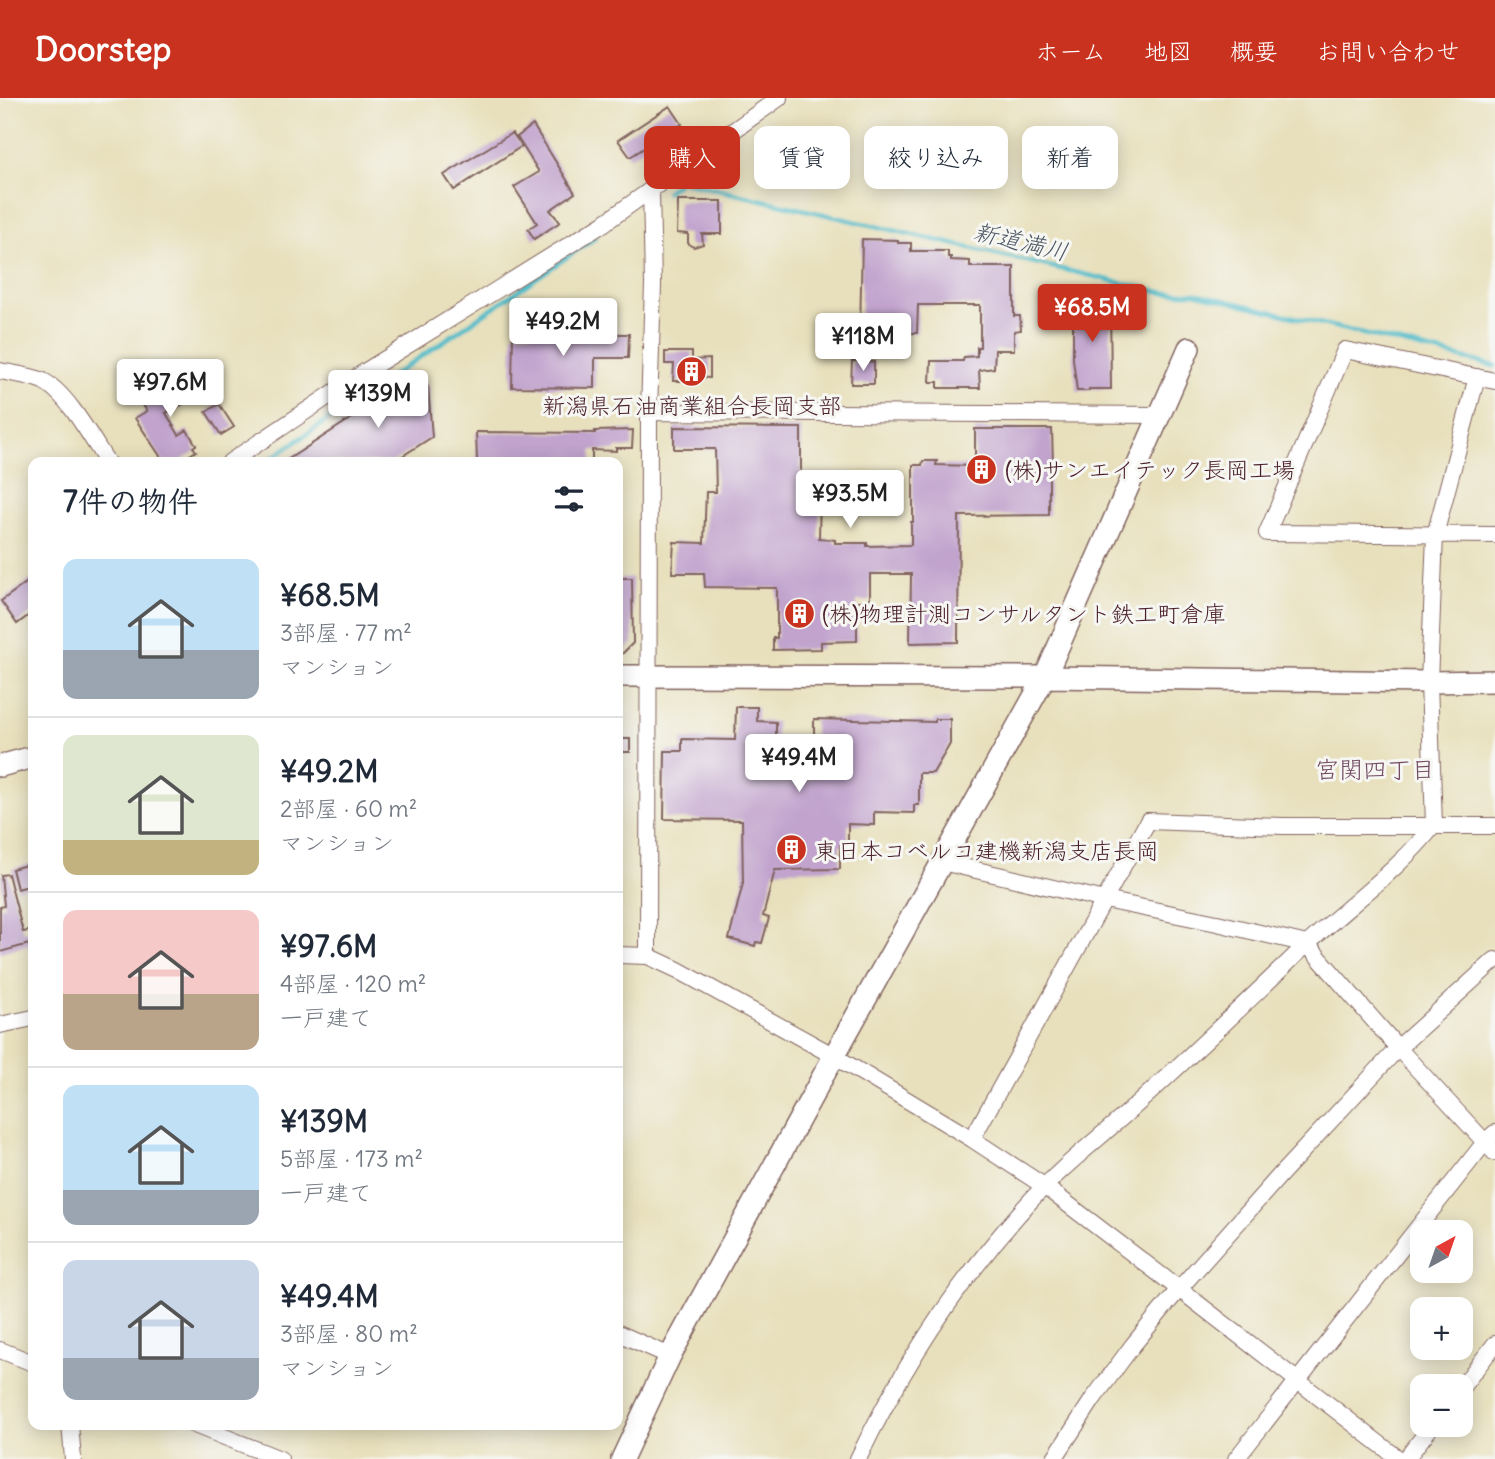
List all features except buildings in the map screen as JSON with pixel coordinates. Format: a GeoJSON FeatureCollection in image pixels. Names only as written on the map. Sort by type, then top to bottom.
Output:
{"type":"FeatureCollection","features":[{"type":"Feature","properties":{"kind":"street"},"geometry":{"type":"LineString","coordinates":[[237,457],[366,371],[603,223],[779,98]]}},
{"type":"Feature","properties":{"kind":"street"},"geometry":{"type":"LineString","coordinates":[[648,956],[652,190]]}},
{"type":"Feature","properties":{"kind":"street"},"geometry":{"type":"LineString","coordinates":[[622,1459],[670,1356],[1045,677],[1189,348]]}},
{"type":"Feature","properties":{"kind":"street"},"geometry":{"type":"LineString","coordinates":[[1495,381],[1345,351],[1267,533],[1495,535]]}},
{"type":"Feature","properties":{"kind":"street"},"geometry":{"type":"LineString","coordinates":[[0,371],[28,376],[43,381],[52,388],[62,397],[104,457]]}},
{"type":"Feature","properties":{"kind":"street"},"geometry":{"type":"LineString","coordinates":[[859,1459],[914,1356],[962,1286],[1023,1208],[1044,1186],[1146,1097],[1307,944],[1418,846],[1434,825],[1429,682],[1435,535],[1477,377]]}},
{"type":"Feature","properties":{"kind":"street"},"geometry":{"type":"LineString","coordinates":[[649,412],[1160,415]]}},
{"type":"Feature","properties":{"kind":"street"},"geometry":{"type":"LineString","coordinates":[[623,676],[1495,681]]}},
{"type":"Feature","properties":{"kind":"street"},"geometry":{"type":"LineString","coordinates":[[0,766],[28,758]]}},
{"type":"Feature","properties":{"kind":"street"},"geometry":{"type":"LineString","coordinates":[[972,1139],[1148,821],[1283,826],[1495,825]]}},
{"type":"Feature","properties":{"kind":"street"},"geometry":{"type":"LineString","coordinates":[[942,862],[1307,944],[1398,1048],[1492,1143],[1236,1459]]}},
{"type":"Feature","properties":{"kind":"street"},"geometry":{"type":"LineString","coordinates":[[623,955],[648,956],[678,970],[834,1056],[972,1139],[1044,1186],[1399,1459]]}},
{"type":"Feature","properties":{"kind":"street"},"geometry":{"type":"LineString","coordinates":[[1054,1459],[1093,1399],[1179,1289],[1398,1048],[1495,960]]}},
{"type":"Feature","properties":{"kind":"street"},"geometry":{"type":"LineString","coordinates":[[0,1025],[28,1019]]}},
{"type":"Feature","properties":{"kind":"street"},"geometry":{"type":"LineString","coordinates":[[623,1335],[670,1356]]}},
{"type":"Feature","properties":{"kind":"street"},"geometry":{"type":"LineString","coordinates":[[1472,1374],[1495,1344]]}},
{"type":"Feature","properties":{"kind":"street"},"geometry":{"type":"LineString","coordinates":[[0,1350],[28,1361]]}},
{"type":"Feature","properties":{"kind":"street"},"geometry":{"type":"LineString","coordinates":[[71,1430],[73,1459]]}},
{"type":"Feature","properties":{"kind":"street"},"geometry":{"type":"LineString","coordinates":[[207,1430],[280,1459]]}},
{"type":"Feature","properties":{"kind":"street"},"geometry":{"type":"LineString","coordinates":[[1406,1459],[1423,1437]]}},
{"type":"Feature","properties":{"kind":"waterway","name":"新道満川"},"geometry":{"type":"LineString","coordinates":[[666,192],[680,181],[1165,293],[1195,293],[1495,366]]}},
{"type":"Feature","properties":{"kind":"waterway"},"geometry":{"type":"LineString","coordinates":[[273,457],[595,238]]}},
{"type":"Feature","properties":{"kind":"place","name":"新潟県石油商業組合長岡支部"},"geometry":{"type":"Point","coordinates":[692,371]}},
{"type":"Feature","properties":{"kind":"place","name":"(株)サンエイテック長岡工場"},"geometry":{"type":"Point","coordinates":[982,469]}},
{"type":"Feature","properties":{"kind":"place","name":"(株)物理計測コンサルタント鉄工町倉庫"},"geometry":{"type":"Point","coordinates":[799,613]}},
{"type":"Feature","properties":{"kind":"place","name":"東日本コベルコ建機新潟支店長岡"},"geometry":{"type":"Point","coordinates":[791,850]}},
{"type":"Feature","properties":{"kind":"district","name":"宮関四丁目"},"geometry":{"type":"Point","coordinates":[1375,769]}}]}
